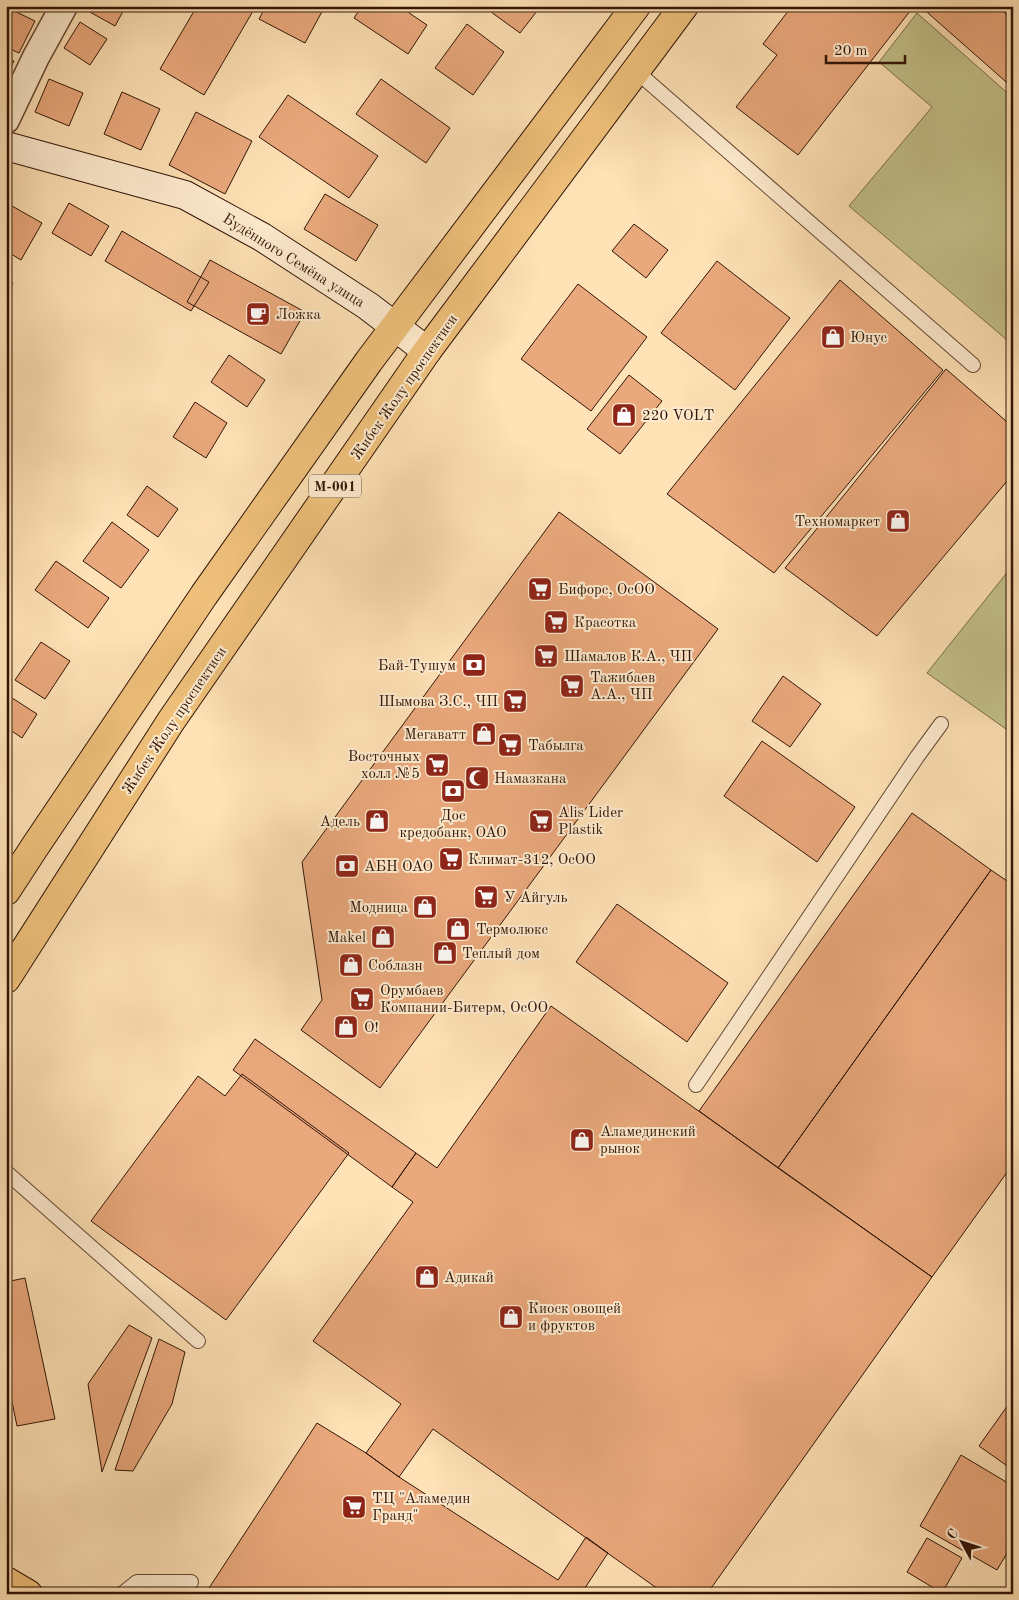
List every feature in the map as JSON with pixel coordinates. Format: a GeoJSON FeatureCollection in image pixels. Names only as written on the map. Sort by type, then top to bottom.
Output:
{"type":"FeatureCollection","features":[{"type":"Feature","properties":{"kind":"main road","name":"М-001"},"geometry":{"type":"LineString","coordinates":[[6,891],[204,595],[369,361],[636,6]]}},
{"type":"Feature","properties":{"kind":"main road","name":"Жибек Жолу проспектиси"},"geometry":{"type":"LineString","coordinates":[[6,979],[171,721],[427,351],[684,6]]}},
{"type":"Feature","properties":{"kind":"main road"},"geometry":{"type":"LineString","coordinates":[[6,1581],[28,1594]]}},
{"type":"Feature","properties":{"kind":"street"},"geometry":{"type":"LineString","coordinates":[[6,120],[36,57],[64,6]]}},
{"type":"Feature","properties":{"kind":"street","name":"Будённого Семёна улица"},"geometry":{"type":"LineString","coordinates":[[6,146],[185,195],[262,237],[368,306],[427,351]]}},
{"type":"Feature","properties":{"kind":"lane"},"geometry":{"type":"LineString","coordinates":[[636,71],[973,365]]}},
{"type":"Feature","properties":{"kind":"lane"},"geometry":{"type":"LineString","coordinates":[[696,1085],[941,724]]}},
{"type":"Feature","properties":{"kind":"lane"},"geometry":{"type":"LineString","coordinates":[[6,1172],[198,1341]]}},
{"type":"Feature","properties":{"kind":"lane"},"geometry":{"type":"LineString","coordinates":[[122,1594],[137,1582],[191,1582]]}},
{"type":"Feature","properties":{"kind":"shaded area"},"geometry":{"type":"Polygon","coordinates":[[[917,13],[1013,98],[1013,345],[849,206],[932,107],[879,62],[917,13]]]}},
{"type":"Feature","properties":{"kind":"shaded area"},"geometry":{"type":"Polygon","coordinates":[[[1013,565],[1013,734],[927,673],[1013,565]]]}},
{"type":"Feature","properties":{"kind":"building"},"geometry":{"type":"Polygon","coordinates":[[[90,6],[126,6],[115,26],[88,11],[90,6]]]}},
{"type":"Feature","properties":{"kind":"building"},"geometry":{"type":"Polygon","coordinates":[[[197,6],[246,6],[253,11],[204,95],[160,69],[197,6]]]}},
{"type":"Feature","properties":{"kind":"building"},"geometry":{"type":"Polygon","coordinates":[[[266,6],[325,6],[305,43],[259,19],[266,6]]]}},
{"type":"Feature","properties":{"kind":"building"},"geometry":{"type":"Polygon","coordinates":[[[362,6],[399,6],[427,25],[408,54],[354,18],[362,6]]]}},
{"type":"Feature","properties":{"kind":"building"},"geometry":{"type":"Polygon","coordinates":[[[495,6],[541,6],[520,33],[491,12],[495,6]]]}},
{"type":"Feature","properties":{"kind":"building"},"geometry":{"type":"Polygon","coordinates":[[[792,6],[802,6],[810,12],[815,6],[914,6],[798,155],[736,107],[777,55],[763,44],[792,6]]]}},
{"type":"Feature","properties":{"kind":"building"},"geometry":{"type":"Polygon","coordinates":[[[920,6],[997,6],[1013,20],[1013,88],[920,6]]]}},
{"type":"Feature","properties":{"kind":"building"},"geometry":{"type":"Polygon","coordinates":[[[6,7],[35,21],[19,53],[6,47],[6,7]]]}},
{"type":"Feature","properties":{"kind":"building"},"geometry":{"type":"Polygon","coordinates":[[[80,22],[107,39],[90,65],[64,48],[80,22]]]}},
{"type":"Feature","properties":{"kind":"building"},"geometry":{"type":"Polygon","coordinates":[[[467,24],[504,52],[473,95],[435,68],[467,24]]]}},
{"type":"Feature","properties":{"kind":"building"},"geometry":{"type":"Polygon","coordinates":[[[6,57],[14,61],[6,76],[6,57]]]}},
{"type":"Feature","properties":{"kind":"building"},"geometry":{"type":"Polygon","coordinates":[[[49,79],[83,93],[69,126],[35,112],[49,79]]]}},
{"type":"Feature","properties":{"kind":"building"},"geometry":{"type":"Polygon","coordinates":[[[381,79],[450,128],[426,163],[356,114],[381,79]]]}},
{"type":"Feature","properties":{"kind":"building"},"geometry":{"type":"Polygon","coordinates":[[[122,92],[160,109],[141,150],[104,134],[122,92]]]}},
{"type":"Feature","properties":{"kind":"building"},"geometry":{"type":"Polygon","coordinates":[[[288,95],[378,156],[349,198],[259,137],[288,95]]]}},
{"type":"Feature","properties":{"kind":"building"},"geometry":{"type":"Polygon","coordinates":[[[196,112],[252,141],[225,194],[169,165],[196,112]]]}},
{"type":"Feature","properties":{"kind":"building"},"geometry":{"type":"Polygon","coordinates":[[[325,194],[378,225],[356,261],[304,229],[325,194]]]}},
{"type":"Feature","properties":{"kind":"building"},"geometry":{"type":"Polygon","coordinates":[[[69,203],[109,226],[91,256],[52,233],[69,203]]]}},
{"type":"Feature","properties":{"kind":"building"},"geometry":{"type":"Polygon","coordinates":[[[12,206],[42,223],[21,260],[6,251],[6,216],[12,206]]]}},
{"type":"Feature","properties":{"kind":"building"},"geometry":{"type":"Polygon","coordinates":[[[634,224],[668,250],[646,278],[612,251],[634,224]]]}},
{"type":"Feature","properties":{"kind":"building"},"geometry":{"type":"Polygon","coordinates":[[[122,231],[209,282],[191,311],[105,261],[122,231]]]}},
{"type":"Feature","properties":{"kind":"building"},"geometry":{"type":"Polygon","coordinates":[[[210,260],[305,312],[281,354],[187,302],[210,260]]]}},
{"type":"Feature","properties":{"kind":"building"},"geometry":{"type":"Polygon","coordinates":[[[717,261],[790,318],[735,390],[661,333],[717,261]]]}},
{"type":"Feature","properties":{"kind":"building"},"geometry":{"type":"Polygon","coordinates":[[[6,279],[13,283],[6,295],[6,279]]]}},
{"type":"Feature","properties":{"kind":"building"},"geometry":{"type":"Polygon","coordinates":[[[840,280],[943,370],[774,573],[667,494],[840,280]]]}},
{"type":"Feature","properties":{"kind":"building"},"geometry":{"type":"Polygon","coordinates":[[[578,284],[647,337],[591,411],[521,359],[578,284]]]}},
{"type":"Feature","properties":{"kind":"building"},"geometry":{"type":"Polygon","coordinates":[[[229,355],[265,380],[247,407],[211,382],[229,355]]]}},
{"type":"Feature","properties":{"kind":"building","name":"Техномаркет"},"geometry":{"type":"Polygon","coordinates":[[[946,369],[1013,427],[1013,474],[877,636],[785,568],[946,369]]]}},
{"type":"Feature","properties":{"kind":"building","name":"220 VOLT"},"geometry":{"type":"Polygon","coordinates":[[[629,375],[662,401],[620,454],[587,429],[629,375]]]}},
{"type":"Feature","properties":{"kind":"building"},"geometry":{"type":"Polygon","coordinates":[[[195,402],[227,423],[206,458],[173,437],[195,402]]]}},
{"type":"Feature","properties":{"kind":"building"},"geometry":{"type":"Polygon","coordinates":[[[147,486],[178,509],[158,537],[127,515],[147,486]]]}},
{"type":"Feature","properties":{"kind":"building","name":"Табылга"},"geometry":{"type":"Polygon","coordinates":[[[559,512],[718,629],[380,1088],[301,1030],[322,1000],[302,862],[559,512]]]}},
{"type":"Feature","properties":{"kind":"building"},"geometry":{"type":"Polygon","coordinates":[[[112,522],[149,550],[121,588],[83,561],[112,522]]]}},
{"type":"Feature","properties":{"kind":"building"},"geometry":{"type":"Polygon","coordinates":[[[56,561],[109,598],[88,628],[35,590],[56,561]]]}},
{"type":"Feature","properties":{"kind":"building"},"geometry":{"type":"Polygon","coordinates":[[[41,642],[70,661],[45,699],[15,680],[41,642]]]}},
{"type":"Feature","properties":{"kind":"building"},"geometry":{"type":"Polygon","coordinates":[[[783,676],[821,704],[790,747],[752,721],[783,676]]]}},
{"type":"Feature","properties":{"kind":"building"},"geometry":{"type":"Polygon","coordinates":[[[9,696],[37,714],[22,738],[6,727],[6,699],[9,696]]]}},
{"type":"Feature","properties":{"kind":"building"},"geometry":{"type":"Polygon","coordinates":[[[762,741],[855,807],[817,862],[724,796],[762,741]]]}},
{"type":"Feature","properties":{"kind":"building"},"geometry":{"type":"Polygon","coordinates":[[[912,813],[991,870],[778,1168],[699,1111],[912,813]]]}},
{"type":"Feature","properties":{"kind":"building"},"geometry":{"type":"Polygon","coordinates":[[[991,870],[1013,885],[1013,1164],[932,1277],[778,1168],[991,870]]]}},
{"type":"Feature","properties":{"kind":"building"},"geometry":{"type":"Polygon","coordinates":[[[617,904],[728,983],[687,1042],[576,962],[617,904]]]}},
{"type":"Feature","properties":{"kind":"building"},"geometry":{"type":"Polygon","coordinates":[[[551,1006],[932,1277],[707,1594],[665,1594],[433,1429],[399,1477],[366,1453],[401,1404],[313,1341],[413,1202],[392,1187],[416,1153],[437,1168],[551,1006]]]}},
{"type":"Feature","properties":{"kind":"building"},"geometry":{"type":"Polygon","coordinates":[[[255,1039],[416,1153],[392,1187],[233,1070],[255,1039]]]}},
{"type":"Feature","properties":{"kind":"building"},"geometry":{"type":"Polygon","coordinates":[[[242,1074],[349,1153],[226,1320],[91,1221],[198,1076],[225,1096],[242,1074]]]}},
{"type":"Feature","properties":{"kind":"building"},"geometry":{"type":"Polygon","coordinates":[[[25,1278],[55,1419],[17,1426],[6,1373],[6,1282],[25,1278]]]}},
{"type":"Feature","properties":{"kind":"building"},"geometry":{"type":"Polygon","coordinates":[[[129,1325],[152,1338],[102,1472],[88,1384],[129,1325]]]}},
{"type":"Feature","properties":{"kind":"building"},"geometry":{"type":"Polygon","coordinates":[[[159,1339],[185,1352],[172,1404],[133,1471],[115,1470],[159,1339]]]}},
{"type":"Feature","properties":{"kind":"building"},"geometry":{"type":"Polygon","coordinates":[[[1013,1398],[1013,1470],[979,1446],[1013,1398]]]}},
{"type":"Feature","properties":{"kind":"building","name":"ТЦ \"Аламедин Гранд\""},"geometry":{"type":"Polygon","coordinates":[[[317,1423],[366,1453],[399,1477],[558,1580],[586,1537],[608,1553],[581,1594],[218,1594],[209,1588],[317,1423]]]}},
{"type":"Feature","properties":{"kind":"building"},"geometry":{"type":"Polygon","coordinates":[[[961,1455],[1013,1486],[1013,1543],[997,1570],[920,1526],[961,1455]]]}},
{"type":"Feature","properties":{"kind":"building"},"geometry":{"type":"Polygon","coordinates":[[[927,1538],[962,1558],[942,1593],[907,1572],[927,1538]]]}},
{"type":"Feature","properties":{"kind":"place","name":"Ложка"},"geometry":{"type":"Point","coordinates":[258,314]}},
{"type":"Feature","properties":{"kind":"place","name":"Юнус"},"geometry":{"type":"Point","coordinates":[833,337]}},
{"type":"Feature","properties":{"kind":"place","name":"220 VOLT"},"geometry":{"type":"Point","coordinates":[624,415]}},
{"type":"Feature","properties":{"kind":"place","name":"Техномаркет"},"geometry":{"type":"Point","coordinates":[898,521]}},
{"type":"Feature","properties":{"kind":"place","name":"Бифорс, ОсОО"},"geometry":{"type":"Point","coordinates":[540,589]}},
{"type":"Feature","properties":{"kind":"place","name":"Красотка"},"geometry":{"type":"Point","coordinates":[556,622]}},
{"type":"Feature","properties":{"kind":"place","name":"Шамалов К.А., ЧП"},"geometry":{"type":"Point","coordinates":[546,656]}},
{"type":"Feature","properties":{"kind":"place","name":"Бай-Тушум"},"geometry":{"type":"Point","coordinates":[474,665]}},
{"type":"Feature","properties":{"kind":"place","name":"Тажибаев А.А., ЧП"},"geometry":{"type":"Point","coordinates":[572,686]}},
{"type":"Feature","properties":{"kind":"place","name":"Шымова З.С., ЧП"},"geometry":{"type":"Point","coordinates":[515,701]}},
{"type":"Feature","properties":{"kind":"place","name":"Мегаватт"},"geometry":{"type":"Point","coordinates":[484,734]}},
{"type":"Feature","properties":{"kind":"place","name":"Табылга"},"geometry":{"type":"Point","coordinates":[510,745]}},
{"type":"Feature","properties":{"kind":"place","name":"Восточных холл №5"},"geometry":{"type":"Point","coordinates":[437,765]}},
{"type":"Feature","properties":{"kind":"place","name":"Намазкана"},"geometry":{"type":"Point","coordinates":[477,778]}},
{"type":"Feature","properties":{"kind":"place","name":"Дос кредобанк, ОАО"},"geometry":{"type":"Point","coordinates":[453,791]}},
{"type":"Feature","properties":{"kind":"place","name":"Адель"},"geometry":{"type":"Point","coordinates":[377,821]}},
{"type":"Feature","properties":{"kind":"place","name":"Alis Lider Plastik"},"geometry":{"type":"Point","coordinates":[541,821]}},
{"type":"Feature","properties":{"kind":"place","name":"Климат-312, ОсОО"},"geometry":{"type":"Point","coordinates":[451,859]}},
{"type":"Feature","properties":{"kind":"place","name":"АБН ОАО"},"geometry":{"type":"Point","coordinates":[347,866]}},
{"type":"Feature","properties":{"kind":"place","name":"У Айгуль"},"geometry":{"type":"Point","coordinates":[486,897]}},
{"type":"Feature","properties":{"kind":"place","name":"Модница"},"geometry":{"type":"Point","coordinates":[425,907]}},
{"type":"Feature","properties":{"kind":"place","name":"Термолюкс"},"geometry":{"type":"Point","coordinates":[458,929]}},
{"type":"Feature","properties":{"kind":"place","name":"Makel"},"geometry":{"type":"Point","coordinates":[383,937]}},
{"type":"Feature","properties":{"kind":"place","name":"Теплый дом"},"geometry":{"type":"Point","coordinates":[445,953]}},
{"type":"Feature","properties":{"kind":"place","name":"Соблазн"},"geometry":{"type":"Point","coordinates":[351,965]}},
{"type":"Feature","properties":{"kind":"place","name":"Орумбаев Компании-Битерм, ОсОО"},"geometry":{"type":"Point","coordinates":[362,999]}},
{"type":"Feature","properties":{"kind":"place","name":"О!"},"geometry":{"type":"Point","coordinates":[346,1027]}},
{"type":"Feature","properties":{"kind":"place","name":"Аламединский рынок"},"geometry":{"type":"Point","coordinates":[582,1140]}},
{"type":"Feature","properties":{"kind":"place","name":"Адикай"},"geometry":{"type":"Point","coordinates":[427,1277]}},
{"type":"Feature","properties":{"kind":"place","name":"Киоск овощей и фруктов"},"geometry":{"type":"Point","coordinates":[511,1317]}},
{"type":"Feature","properties":{"kind":"place","name":"ТЦ \"Аламедин Гранд\""},"geometry":{"type":"Point","coordinates":[354,1507]}}]}
